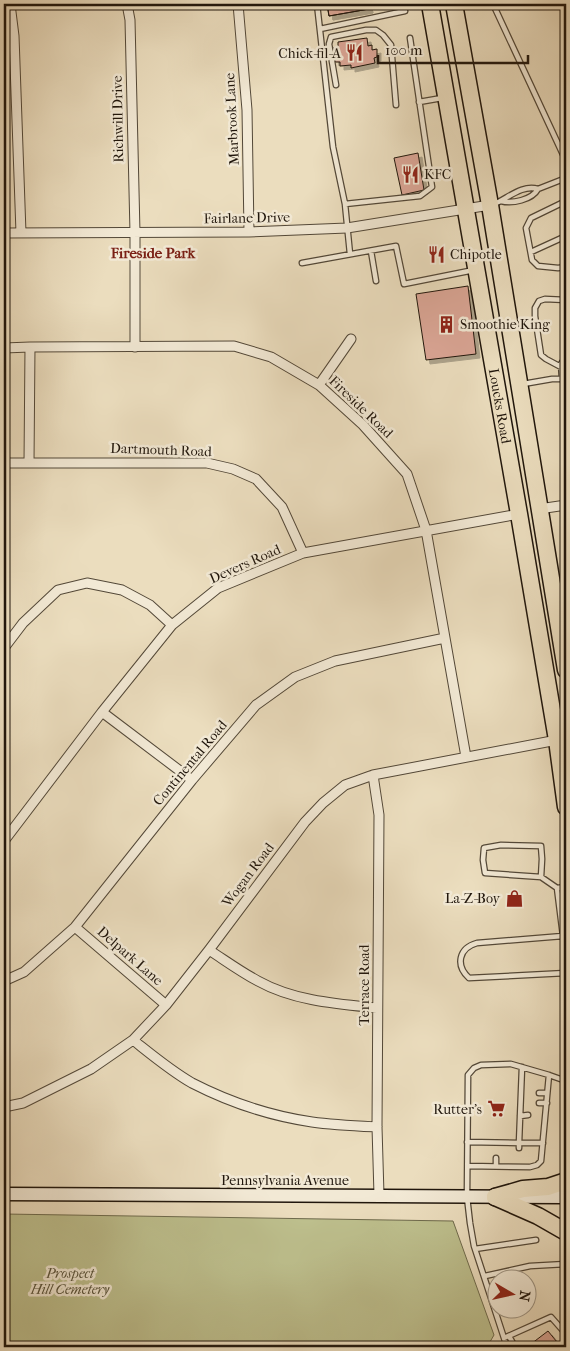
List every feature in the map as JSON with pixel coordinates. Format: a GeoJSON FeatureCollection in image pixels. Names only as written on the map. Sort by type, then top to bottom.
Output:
{"type":"FeatureCollection","features":[{"type":"Feature","properties":{"kind":"highway","name":"Loucks Road"},"geometry":{"type":"LineString","coordinates":[[430,4],[519,514],[557,740],[566,807]]}},
{"type":"Feature","properties":{"kind":"highway","name":"Loucks Road"},"geometry":{"type":"LineString","coordinates":[[454,4],[495,203],[519,385],[566,670]]}},
{"type":"Feature","properties":{"kind":"highway"},"geometry":{"type":"LineString","coordinates":[[495,1197],[523,1189],[566,1183]]}},
{"type":"Feature","properties":{"kind":"highway"},"geometry":{"type":"LineString","coordinates":[[495,1197],[538,1216],[566,1232]]}},
{"type":"Feature","properties":{"kind":"street"},"geometry":{"type":"LineString","coordinates":[[10,4],[14,36],[21,234]]}},
{"type":"Feature","properties":{"kind":"street","name":"Richwill Drive"},"geometry":{"type":"LineString","coordinates":[[127,4],[130,20],[135,233],[135,347]]}},
{"type":"Feature","properties":{"kind":"street","name":"Marbrook Lane"},"geometry":{"type":"LineString","coordinates":[[238,4],[247,110],[249,232]]}},
{"type":"Feature","properties":{"kind":"street","name":"Fairlane Drive"},"geometry":{"type":"LineString","coordinates":[[4,233],[249,232],[346,228],[465,210],[495,203]]}},
{"type":"Feature","properties":{"kind":"street"},"geometry":{"type":"LineString","coordinates":[[319,385],[351,339]]}},
{"type":"Feature","properties":{"kind":"street","name":"Fireside Road"},"geometry":{"type":"LineString","coordinates":[[4,348],[234,346],[271,357],[319,385],[363,425],[407,474],[426,530],[466,757]]}},
{"type":"Feature","properties":{"kind":"street"},"geometry":{"type":"LineString","coordinates":[[29,462],[30,347]]}},
{"type":"Feature","properties":{"kind":"street","name":"Dartmouth Road"},"geometry":{"type":"LineString","coordinates":[[4,463],[207,463],[233,468],[256,479],[282,507],[303,553]]}},
{"type":"Feature","properties":{"kind":"street"},"geometry":{"type":"LineString","coordinates":[[539,509],[566,505]]}},
{"type":"Feature","properties":{"kind":"street","name":"Devers Road"},"geometry":{"type":"LineString","coordinates":[[4,841],[102,712],[172,625],[218,588],[303,553],[519,514]]}},
{"type":"Feature","properties":{"kind":"street"},"geometry":{"type":"LineString","coordinates":[[4,648],[23,623],[58,590],[87,583],[122,590],[150,605],[172,625]]}},
{"type":"Feature","properties":{"kind":"street","name":"Continental Road"},"geometry":{"type":"LineString","coordinates":[[4,981],[24,972],[76,927],[192,780],[256,705],[295,678],[335,661],[445,638]]}},
{"type":"Feature","properties":{"kind":"street"},"geometry":{"type":"LineString","coordinates":[[102,712],[192,780]]}},
{"type":"Feature","properties":{"kind":"street","name":"Wogan Road"},"geometry":{"type":"LineString","coordinates":[[4,1106],[23,1103],[91,1069],[133,1040],[166,1005],[305,822],[323,803],[345,785],[373,775],[557,740]]}},
{"type":"Feature","properties":{"kind":"street","name":"Terrace Road"},"geometry":{"type":"LineString","coordinates":[[373,775],[379,815],[377,1008],[379,1195]]}},
{"type":"Feature","properties":{"kind":"street","name":"Delpark Lane"},"geometry":{"type":"LineString","coordinates":[[76,927],[166,1005]]}},
{"type":"Feature","properties":{"kind":"street"},"geometry":{"type":"LineString","coordinates":[[209,950],[259,982],[286,993],[322,1002],[377,1008]]}},
{"type":"Feature","properties":{"kind":"street"},"geometry":{"type":"LineString","coordinates":[[133,1040],[192,1082],[234,1101],[273,1114],[312,1122],[377,1127]]}},
{"type":"Feature","properties":{"kind":"street","name":"Pennsylvania Avenue"},"geometry":{"type":"LineString","coordinates":[[4,1194],[495,1197]]}},
{"type":"Feature","properties":{"kind":"lane"},"geometry":{"type":"LineString","coordinates":[[317,4],[333,147],[345,204],[350,254]]}},
{"type":"Feature","properties":{"kind":"lane"},"geometry":{"type":"LineString","coordinates":[[493,4],[566,161]]}},
{"type":"Feature","properties":{"kind":"lane"},"geometry":{"type":"LineString","coordinates":[[320,30],[405,11]]}},
{"type":"Feature","properties":{"kind":"lane"},"geometry":{"type":"LineString","coordinates":[[336,85],[329,44],[331,37],[366,30],[376,30],[384,35],[391,45],[396,106]]}},
{"type":"Feature","properties":{"kind":"lane"},"geometry":{"type":"LineString","coordinates":[[345,204],[420,196],[432,187],[410,38]]}},
{"type":"Feature","properties":{"kind":"lane"},"geometry":{"type":"LineString","coordinates":[[419,102],[446,97]]}},
{"type":"Feature","properties":{"kind":"lane"},"geometry":{"type":"LineString","coordinates":[[495,203],[510,203],[527,198],[535,194],[538,189],[566,178]]}},
{"type":"Feature","properties":{"kind":"lane"},"geometry":{"type":"LineString","coordinates":[[495,203],[506,196],[533,187],[538,189]]}},
{"type":"Feature","properties":{"kind":"lane"},"geometry":{"type":"LineString","coordinates":[[566,201],[531,218],[526,228],[532,260],[538,266],[558,268],[566,266]]}},
{"type":"Feature","properties":{"kind":"lane"},"geometry":{"type":"LineString","coordinates":[[531,252],[566,236]]}},
{"type":"Feature","properties":{"kind":"lane"},"geometry":{"type":"LineString","coordinates":[[302,263],[396,246],[404,284],[476,270]]}},
{"type":"Feature","properties":{"kind":"lane"},"geometry":{"type":"LineString","coordinates":[[371,251],[376,281]]}},
{"type":"Feature","properties":{"kind":"lane"},"geometry":{"type":"LineString","coordinates":[[561,367],[541,355],[535,308],[539,301],[545,299],[566,300]]}},
{"type":"Feature","properties":{"kind":"lane"},"geometry":{"type":"LineString","coordinates":[[519,385],[564,379],[561,367],[563,361],[566,360]]}},
{"type":"Feature","properties":{"kind":"lane"},"geometry":{"type":"LineString","coordinates":[[541,877],[541,846],[501,845],[484,848],[485,873],[541,877],[557,888],[566,887]]}},
{"type":"Feature","properties":{"kind":"lane"},"geometry":{"type":"LineString","coordinates":[[557,888],[566,960]]}},
{"type":"Feature","properties":{"kind":"lane"},"geometry":{"type":"LineString","coordinates":[[563,936],[477,942],[469,945],[463,951],[460,960],[462,972],[469,978],[566,973]]}},
{"type":"Feature","properties":{"kind":"lane"},"geometry":{"type":"LineString","coordinates":[[507,1347],[506,1337],[475,1249],[467,1196],[468,1075],[474,1068],[481,1065],[511,1064],[566,1081]]}},
{"type":"Feature","properties":{"kind":"lane"},"geometry":{"type":"LineString","coordinates":[[519,1145],[522,1067]]}},
{"type":"Feature","properties":{"kind":"lane"},"geometry":{"type":"LineString","coordinates":[[468,1166],[530,1167],[537,1165],[541,1160],[544,1143],[549,1075]]}},
{"type":"Feature","properties":{"kind":"lane"},"geometry":{"type":"LineString","coordinates":[[522,1092],[529,1093]]}},
{"type":"Feature","properties":{"kind":"lane"},"geometry":{"type":"LineString","coordinates":[[539,1093],[547,1093]]}},
{"type":"Feature","properties":{"kind":"lane"},"geometry":{"type":"LineString","coordinates":[[539,1104],[547,1103]]}},
{"type":"Feature","properties":{"kind":"lane"},"geometry":{"type":"LineString","coordinates":[[521,1104],[528,1104]]}},
{"type":"Feature","properties":{"kind":"lane"},"geometry":{"type":"LineString","coordinates":[[520,1116],[528,1116]]}},
{"type":"Feature","properties":{"kind":"lane"},"geometry":{"type":"LineString","coordinates":[[539,1116],[546,1116]]}},
{"type":"Feature","properties":{"kind":"lane"},"geometry":{"type":"LineString","coordinates":[[467,1142],[508,1145],[544,1143]]}},
{"type":"Feature","properties":{"kind":"lane"},"geometry":{"type":"LineString","coordinates":[[496,1158],[496,1166]]}},
{"type":"Feature","properties":{"kind":"lane"},"geometry":{"type":"LineString","coordinates":[[508,1159],[508,1167]]}},
{"type":"Feature","properties":{"kind":"lane"},"geometry":{"type":"LineString","coordinates":[[519,1159],[519,1167]]}},
{"type":"Feature","properties":{"kind":"lane"},"geometry":{"type":"LineString","coordinates":[[475,1249],[536,1240]]}},
{"type":"Feature","properties":{"kind":"lane"},"geometry":{"type":"LineString","coordinates":[[484,1276],[530,1266],[566,1264]]}},
{"type":"Feature","properties":{"kind":"lane"},"geometry":{"type":"LineString","coordinates":[[506,1337],[551,1317],[566,1334]]}},
{"type":"Feature","properties":{"kind":"lane"},"geometry":{"type":"LineString","coordinates":[[506,1337],[514,1347]]}},
{"type":"Feature","properties":{"kind":"green space","name":"Prospect Hill Cemetery"},"geometry":{"type":"Polygon","coordinates":[[[4,1214],[453,1221],[494,1335],[487,1347],[4,1347],[4,1214]]]}},
{"type":"Feature","properties":{"kind":"building"},"geometry":{"type":"Polygon","coordinates":[[[327,4],[368,4],[369,9],[329,16],[327,4]]]}},
{"type":"Feature","properties":{"kind":"building"},"geometry":{"type":"Polygon","coordinates":[[[327,4],[368,4],[369,9],[329,16],[327,4]]]}},
{"type":"Feature","properties":{"kind":"building","name":"Chick-fil-A"},"geometry":{"type":"Polygon","coordinates":[[[367,38],[368,46],[372,45],[372,50],[377,49],[377,57],[374,58],[375,63],[351,68],[351,65],[340,66],[340,62],[335,62],[333,48],[338,47],[338,42],[367,38]]]}},
{"type":"Feature","properties":{"kind":"building","name":"KFC"},"geometry":{"type":"Polygon","coordinates":[[[418,153],[424,190],[402,195],[394,158],[418,153]]]}},
{"type":"Feature","properties":{"kind":"building","name":"Smoothie King"},"geometry":{"type":"Polygon","coordinates":[[[468,286],[476,354],[426,360],[416,294],[468,286]]]}},
{"type":"Feature","properties":{"kind":"building"},"geometry":{"type":"Polygon","coordinates":[[[548,1331],[561,1347],[527,1347],[548,1331]]]}},
{"type":"Feature","properties":{"kind":"place","name":"Chick-fil-A"},"geometry":{"type":"Point","coordinates":[355,53]}},
{"type":"Feature","properties":{"kind":"place","name":"KFC"},"geometry":{"type":"Point","coordinates":[410,174]}},
{"type":"Feature","properties":{"kind":"place","name":"Chipotle"},"geometry":{"type":"Point","coordinates":[436,254]}},
{"type":"Feature","properties":{"kind":"place","name":"Smoothie King"},"geometry":{"type":"Point","coordinates":[446,324]}},
{"type":"Feature","properties":{"kind":"place","name":"La-Z-Boy"},"geometry":{"type":"Point","coordinates":[514,898]}},
{"type":"Feature","properties":{"kind":"place","name":"Rutter's"},"geometry":{"type":"Point","coordinates":[496,1109]}},
{"type":"Feature","properties":{"kind":"district","name":"Fireside Park"},"geometry":{"type":"Point","coordinates":[153,253]}}]}
